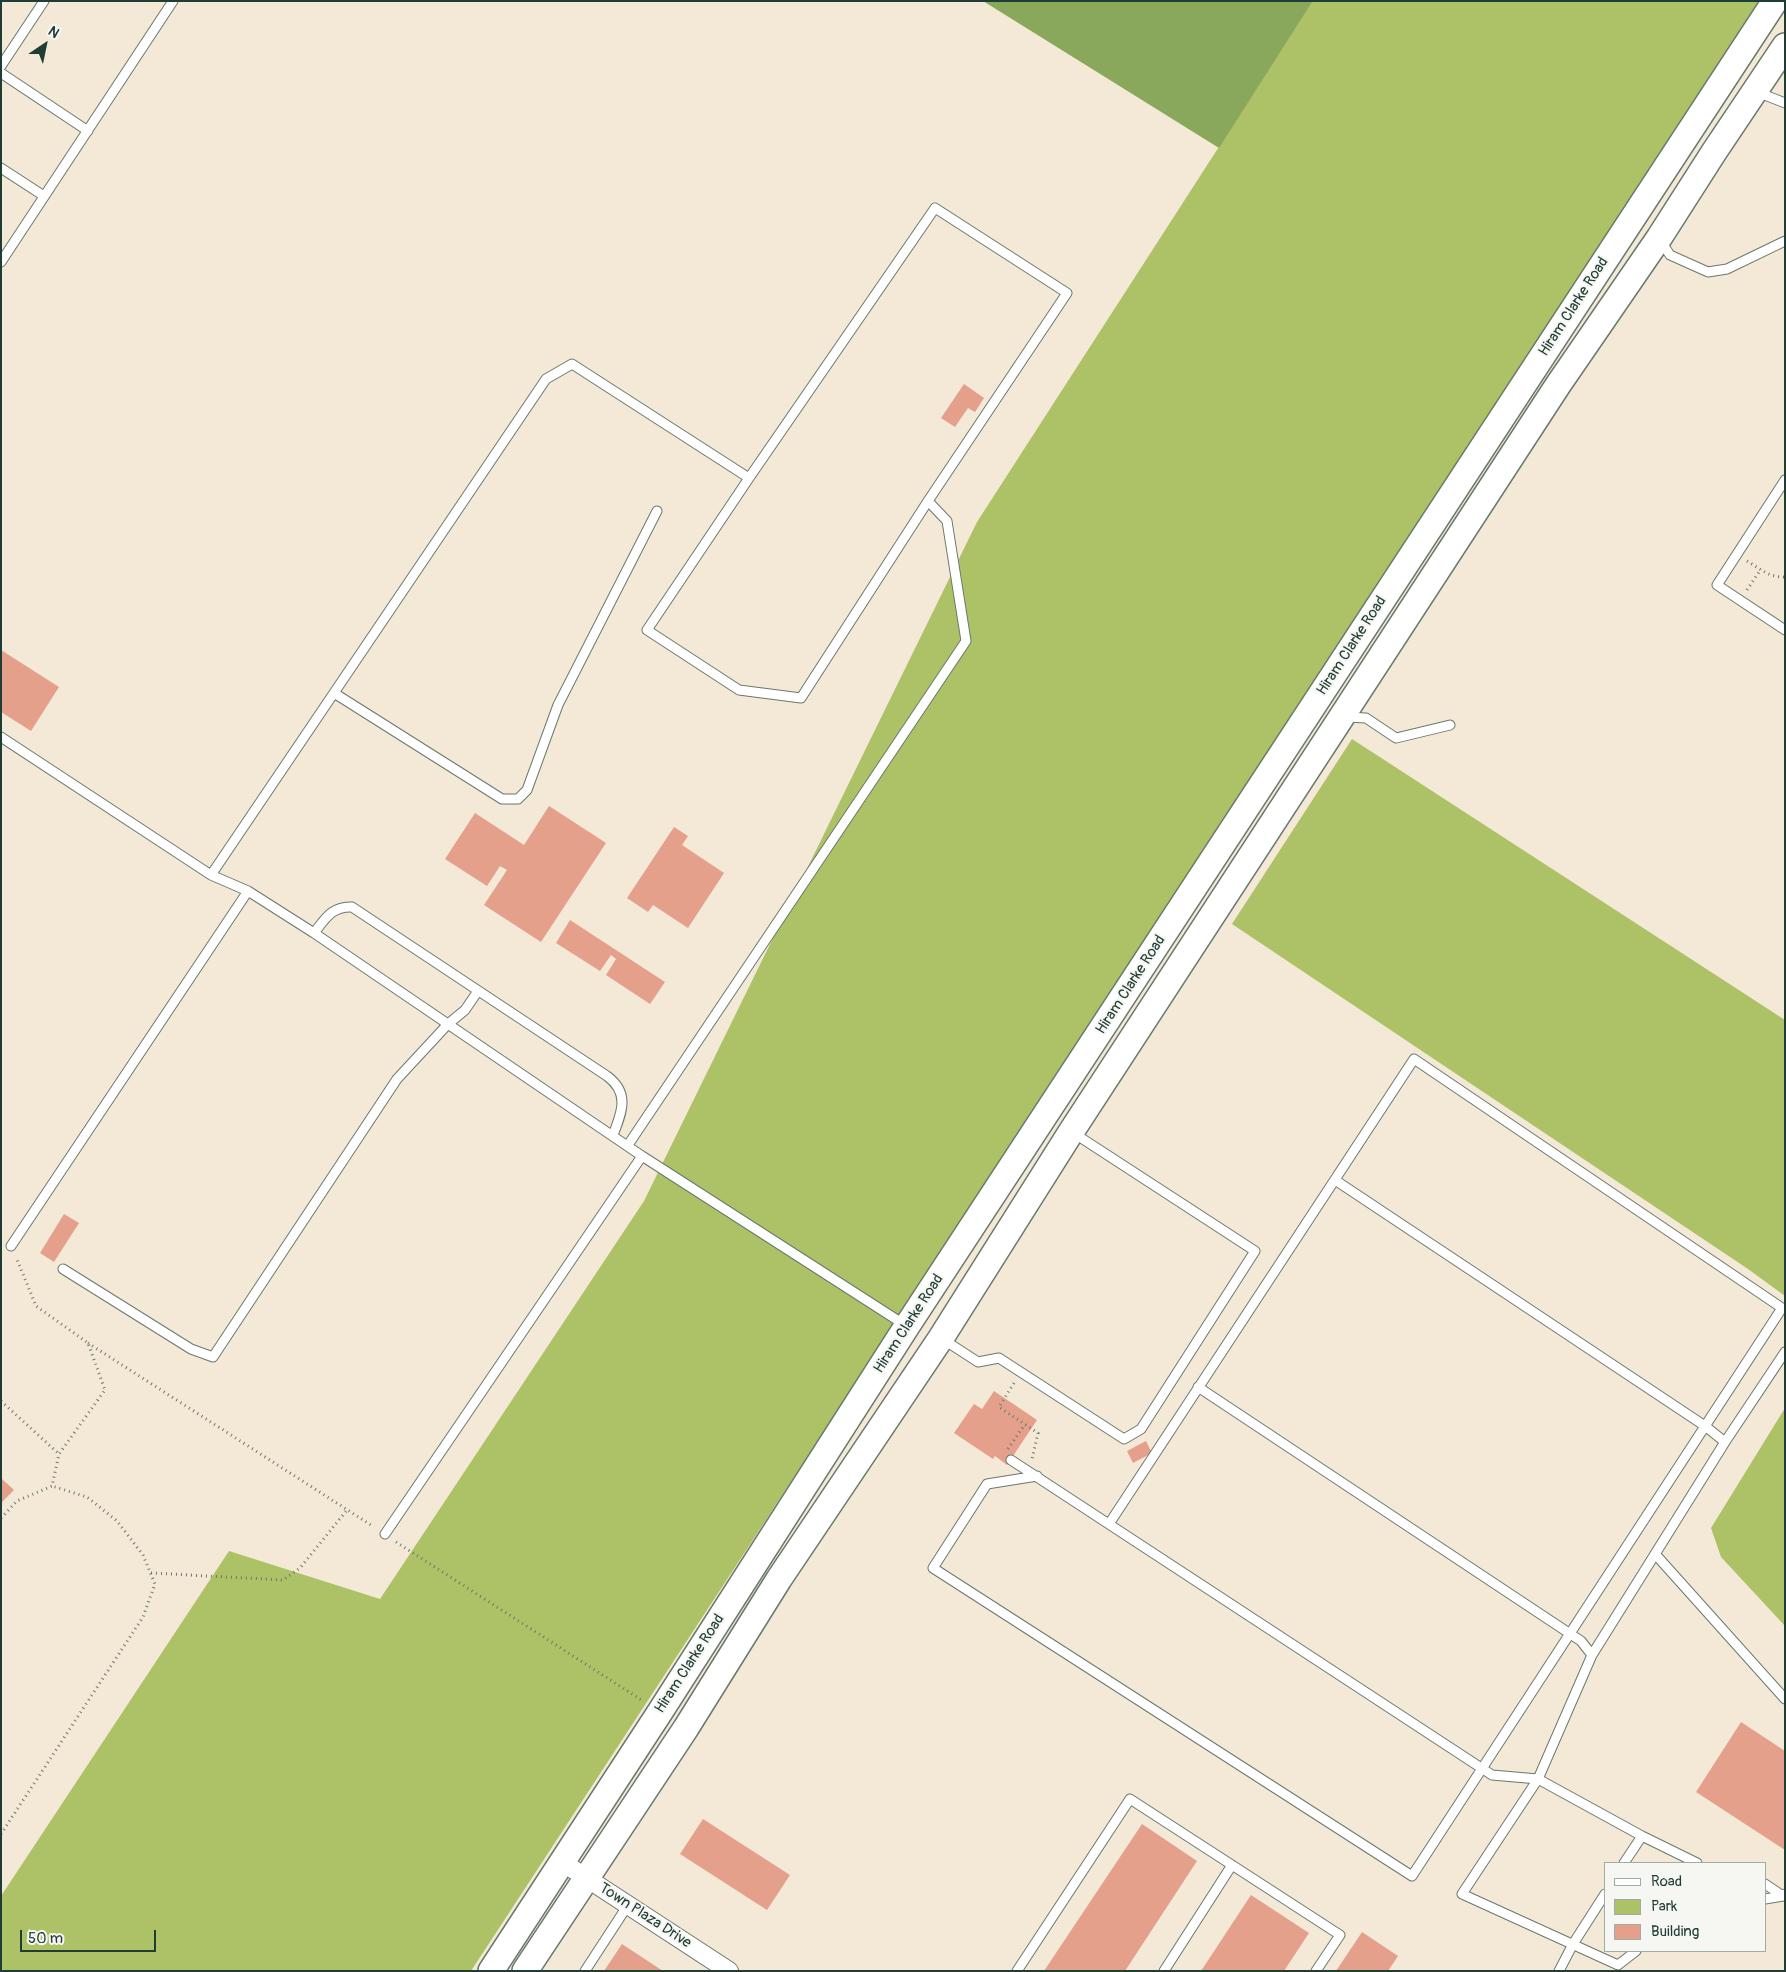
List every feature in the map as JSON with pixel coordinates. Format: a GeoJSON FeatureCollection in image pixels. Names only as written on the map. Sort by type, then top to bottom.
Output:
{"type":"FeatureCollection","features":[{"type":"Feature","properties":{"kind":"main road","name":"Hiram Clarke Road"},"geometry":{"type":"LineString","coordinates":[[491,1971],[907,1326],[1775,1]]}},
{"type":"Feature","properties":{"kind":"main road","name":"Hiram Clarke Road"},"geometry":{"type":"LineString","coordinates":[[525,1971],[686,1728],[779,1579],[941,1338],[1071,1132],[1558,385],[1659,238],[1785,46]]}},
{"type":"Feature","properties":{"kind":"main road"},"geometry":{"type":"LineString","coordinates":[[1631,220],[1659,238]]}},
{"type":"Feature","properties":{"kind":"main road"},"geometry":{"type":"LineString","coordinates":[[1471,464],[1496,480]]}},
{"type":"Feature","properties":{"kind":"main road"},"geometry":{"type":"LineString","coordinates":[[1318,699],[1343,716]]}},
{"type":"Feature","properties":{"kind":"main road"},"geometry":{"type":"LineString","coordinates":[[1180,909],[1206,926]]}},
{"type":"Feature","properties":{"kind":"main road"},"geometry":{"type":"LineString","coordinates":[[1043,1118],[1071,1132]]}},
{"type":"Feature","properties":{"kind":"main road"},"geometry":{"type":"LineString","coordinates":[[907,1326],[941,1338]]}},
{"type":"Feature","properties":{"kind":"main road"},"geometry":{"type":"LineString","coordinates":[[754,1564],[779,1579]]}},
{"type":"Feature","properties":{"kind":"street","name":"Town Plaza Drive"},"geometry":{"type":"LineString","coordinates":[[562,1862],[727,1970]]}},
{"type":"Feature","properties":{"kind":"lane"},"geometry":{"type":"LineString","coordinates":[[1,66],[44,1]]}},
{"type":"Feature","properties":{"kind":"lane"},"geometry":{"type":"LineString","coordinates":[[1,262],[173,1]]}},
{"type":"Feature","properties":{"kind":"lane"},"geometry":{"type":"LineString","coordinates":[[1,74],[88,130]]}},
{"type":"Feature","properties":{"kind":"lane"},"geometry":{"type":"LineString","coordinates":[[1754,91],[1785,104]]}},
{"type":"Feature","properties":{"kind":"lane"},"geometry":{"type":"LineString","coordinates":[[1,168],[44,196]]}},
{"type":"Feature","properties":{"kind":"lane"},"geometry":{"type":"LineString","coordinates":[[935,208],[1067,293],[928,501],[802,698],[739,690],[646,630],[935,208]]}},
{"type":"Feature","properties":{"kind":"lane"},"geometry":{"type":"LineString","coordinates":[[1659,238],[1670,255],[1708,272],[1727,268],[1785,242]]}},
{"type":"Feature","properties":{"kind":"lane"},"geometry":{"type":"LineString","coordinates":[[211,875],[546,379],[572,364],[749,478]]}},
{"type":"Feature","properties":{"kind":"lane"},"geometry":{"type":"LineString","coordinates":[[1785,480],[1717,586],[1785,630]]}},
{"type":"Feature","properties":{"kind":"lane"},"geometry":{"type":"LineString","coordinates":[[628,1145],[966,641],[947,522],[928,501]]}},
{"type":"Feature","properties":{"kind":"lane"},"geometry":{"type":"LineString","coordinates":[[334,693],[502,799],[518,798],[527,790],[558,705],[657,511]]}},
{"type":"Feature","properties":{"kind":"lane"},"geometry":{"type":"LineString","coordinates":[[1343,716],[1366,718],[1396,738],[1450,725]]}},
{"type":"Feature","properties":{"kind":"lane"},"geometry":{"type":"LineString","coordinates":[[1,737],[211,875],[248,891],[314,933],[642,1156],[907,1326]]}},
{"type":"Feature","properties":{"kind":"lane"},"geometry":{"type":"LineString","coordinates":[[11,1246],[248,891]]}},
{"type":"Feature","properties":{"kind":"lane"},"geometry":{"type":"LineString","coordinates":[[314,933],[336,909],[352,907],[616,1083],[622,1096],[619,1119],[612,1135]]}},
{"type":"Feature","properties":{"kind":"lane"},"geometry":{"type":"LineString","coordinates":[[63,1268],[191,1349],[213,1357],[396,1078],[464,1010],[478,991]]}},
{"type":"Feature","properties":{"kind":"lane"},"geometry":{"type":"LineString","coordinates":[[1033,1474],[987,1484],[932,1568],[1412,1876],[1782,1308],[1414,1059],[1109,1524]]}},
{"type":"Feature","properties":{"kind":"lane"},"geometry":{"type":"LineString","coordinates":[[941,1338],[978,1362],[999,1358],[1124,1439],[1140,1429],[1256,1251],[1071,1132]]}},
{"type":"Feature","properties":{"kind":"lane"},"geometry":{"type":"LineString","coordinates":[[385,1534],[642,1156]]}},
{"type":"Feature","properties":{"kind":"lane"},"geometry":{"type":"LineString","coordinates":[[1335,1180],[1706,1426],[1725,1442]]}},
{"type":"Feature","properties":{"kind":"lane"},"geometry":{"type":"LineString","coordinates":[[1635,1952],[1618,1965],[1462,1894],[1538,1779],[1592,1655],[1725,1442],[1785,1352]]}},
{"type":"Feature","properties":{"kind":"lane"},"geometry":{"type":"LineString","coordinates":[[1198,1387],[1581,1641],[1592,1655]]}},
{"type":"Feature","properties":{"kind":"lane"},"geometry":{"type":"LineString","coordinates":[[1011,1460],[1492,1775],[1538,1779],[1642,1836],[1695,1862]]}},
{"type":"Feature","properties":{"kind":"lane"},"geometry":{"type":"LineString","coordinates":[[1656,1555],[1785,1699]]}},
{"type":"Feature","properties":{"kind":"lane"},"geometry":{"type":"LineString","coordinates":[[1017,1971],[1130,1799],[1340,1935],[1316,1971]]}},
{"type":"Feature","properties":{"kind":"lane"},"geometry":{"type":"LineString","coordinates":[[1625,1862],[1642,1836]]}},
{"type":"Feature","properties":{"kind":"lane"},"geometry":{"type":"LineString","coordinates":[[1164,1971],[1232,1865]]}},
{"type":"Feature","properties":{"kind":"lane"},"geometry":{"type":"LineString","coordinates":[[1766,1885],[1784,1895]]}},
{"type":"Feature","properties":{"kind":"lane"},"geometry":{"type":"LineString","coordinates":[[1766,1899],[1784,1895]]}},
{"type":"Feature","properties":{"kind":"lane"},"geometry":{"type":"LineString","coordinates":[[1558,1971],[1604,1896]]}},
{"type":"Feature","properties":{"kind":"lane"},"geometry":{"type":"LineString","coordinates":[[585,1971],[628,1905]]}},
{"type":"Feature","properties":{"kind":"path"},"geometry":{"type":"LineString","coordinates":[[1737,554],[1761,570],[1777,577],[1785,577]]}},
{"type":"Feature","properties":{"kind":"path"},"geometry":{"type":"LineString","coordinates":[[1748,589],[1761,570]]}},
{"type":"Feature","properties":{"kind":"path"},"geometry":{"type":"LineString","coordinates":[[11,1246],[36,1306],[88,1343],[105,1390],[59,1454],[52,1486]]}},
{"type":"Feature","properties":{"kind":"path"},"geometry":{"type":"LineString","coordinates":[[1021,1372],[999,1407],[1038,1433],[1033,1474]]}},
{"type":"Feature","properties":{"kind":"path"},"geometry":{"type":"LineString","coordinates":[[1,1401],[59,1454]]}},
{"type":"Feature","properties":{"kind":"path"},"geometry":{"type":"LineString","coordinates":[[1011,1460],[1004,1455],[1025,1424]]}},
{"type":"Feature","properties":{"kind":"path"},"geometry":{"type":"LineString","coordinates":[[1,1518],[17,1502],[52,1486],[87,1497],[117,1521],[143,1555],[155,1584],[143,1617],[1,1834]]}},
{"type":"Feature","properties":{"kind":"path"},"geometry":{"type":"LineString","coordinates":[[151,1573],[283,1580],[300,1568],[348,1510]]}},
{"type":"Feature","properties":{"kind":"green space"},"geometry":{"type":"Polygon","coordinates":[[[983,1],[1313,1],[1219,148],[983,1]]]}},
{"type":"Feature","properties":{"kind":"green space"},"geometry":{"type":"Polygon","coordinates":[[[1313,1],[1759,1],[471,1971],[1,1971],[1,1896],[229,1551],[380,1599],[644,1201],[977,522],[1313,1]]]}},
{"type":"Feature","properties":{"kind":"green space"},"geometry":{"type":"Polygon","coordinates":[[[1352,739],[1785,1020],[1785,1296],[1748,1269],[1232,924],[1352,739]]]}},
{"type":"Feature","properties":{"kind":"green space"},"geometry":{"type":"Polygon","coordinates":[[[1785,1408],[1785,1626],[1721,1557],[1711,1528],[1785,1408]]]}},
{"type":"Feature","properties":{"kind":"building"},"geometry":{"type":"Polygon","coordinates":[[[964,384],[984,398],[975,412],[968,408],[955,427],[941,418],[964,384]]]}},
{"type":"Feature","properties":{"kind":"building"},"geometry":{"type":"Polygon","coordinates":[[[1,650],[59,687],[31,731],[1,712],[1,650]]]}},
{"type":"Feature","properties":{"kind":"building"},"geometry":{"type":"Polygon","coordinates":[[[549,806],[606,843],[541,942],[484,905],[507,870],[500,866],[487,886],[445,859],[475,813],[524,845],[549,806]]]}},
{"type":"Feature","properties":{"kind":"building"},"geometry":{"type":"Polygon","coordinates":[[[674,827],[688,836],[682,845],[724,873],[688,928],[653,905],[648,912],[627,898],[674,827]]]}},
{"type":"Feature","properties":{"kind":"building"},"geometry":{"type":"Polygon","coordinates":[[[570,920],[665,982],[650,1004],[606,975],[616,959],[611,955],[600,971],[556,943],[570,920]]]}},
{"type":"Feature","properties":{"kind":"building"},"geometry":{"type":"Polygon","coordinates":[[[64,1214],[79,1223],[54,1262],[40,1253],[64,1214]]]}},
{"type":"Feature","properties":{"kind":"building"},"geometry":{"type":"Polygon","coordinates":[[[994,1391],[1037,1420],[1007,1465],[995,1456],[993,1459],[954,1433],[974,1404],[982,1409],[994,1391]]]}},
{"type":"Feature","properties":{"kind":"building"},"geometry":{"type":"Polygon","coordinates":[[[1146,1441],[1152,1453],[1133,1463],[1127,1451],[1146,1441]]]}},
{"type":"Feature","properties":{"kind":"building"},"geometry":{"type":"Polygon","coordinates":[[[1,1478],[14,1490],[1,1503],[1,1478]]]}},
{"type":"Feature","properties":{"kind":"building"},"geometry":{"type":"Polygon","coordinates":[[[1741,1722],[1785,1751],[1785,1850],[1696,1792],[1741,1722]]]}},
{"type":"Feature","properties":{"kind":"building"},"geometry":{"type":"Polygon","coordinates":[[[703,1819],[790,1875],[767,1910],[680,1854],[703,1819]]]}},
{"type":"Feature","properties":{"kind":"building"},"geometry":{"type":"Polygon","coordinates":[[[1142,1824],[1197,1861],[1125,1971],[1044,1971],[1142,1824]]]}},
{"type":"Feature","properties":{"kind":"building"},"geometry":{"type":"Polygon","coordinates":[[[1251,1895],[1309,1933],[1284,1971],[1201,1971],[1251,1895]]]}},
{"type":"Feature","properties":{"kind":"building"},"geometry":{"type":"Polygon","coordinates":[[[1362,1932],[1398,1956],[1388,1971],[1336,1971],[1362,1932]]]}},
{"type":"Feature","properties":{"kind":"building"},"geometry":{"type":"Polygon","coordinates":[[[622,1944],[663,1971],[604,1971],[622,1944]]]}}]}
